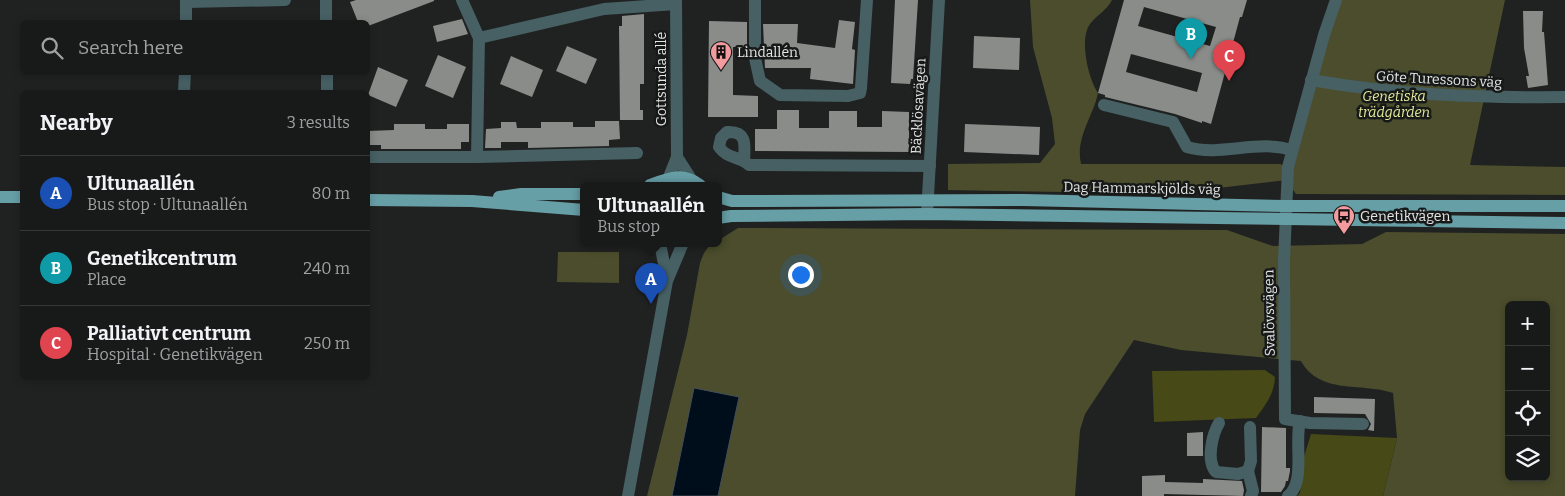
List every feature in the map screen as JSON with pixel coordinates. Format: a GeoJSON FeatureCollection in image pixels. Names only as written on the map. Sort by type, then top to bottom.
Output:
{"type":"FeatureCollection","features":[{"type":"Feature","properties":{"kind":"main road"},"geometry":{"type":"LineString","coordinates":[[664,181],[682,176],[696,182]]}},
{"type":"Feature","properties":{"kind":"main road"},"geometry":{"type":"LineString","coordinates":[[472,201],[521,194],[580,194]]}},
{"type":"Feature","properties":{"kind":"main road"},"geometry":{"type":"LineString","coordinates":[[0,198],[20,198]]}},
{"type":"Feature","properties":{"kind":"main road","name":"Dag Hammarskjölds väg"},"geometry":{"type":"LineString","coordinates":[[722,198],[732,201],[1024,200],[1285,206],[1565,206]]}},
{"type":"Feature","properties":{"kind":"main road"},"geometry":{"type":"LineString","coordinates":[[370,200],[472,201],[580,210]]}},
{"type":"Feature","properties":{"kind":"main road"},"geometry":{"type":"LineString","coordinates":[[722,217],[927,214],[1565,223]]}},
{"type":"Feature","properties":{"kind":"street"},"geometry":{"type":"LineString","coordinates":[[186,20],[186,1],[285,0]]}},
{"type":"Feature","properties":{"kind":"street"},"geometry":{"type":"LineString","coordinates":[[326,0],[326,20]]}},
{"type":"Feature","properties":{"kind":"street"},"geometry":{"type":"LineString","coordinates":[[462,0],[479,38],[477,157]]}},
{"type":"Feature","properties":{"kind":"street"},"geometry":{"type":"LineString","coordinates":[[755,0],[756,58],[760,81],[780,95],[848,96],[860,93],[862,88],[867,0]]}},
{"type":"Feature","properties":{"kind":"street","name":"Bäcklösavägen"},"geometry":{"type":"LineString","coordinates":[[927,214],[939,0]]}},
{"type":"Feature","properties":{"kind":"street"},"geometry":{"type":"LineString","coordinates":[[1285,206],[1288,167],[1299,102],[1310,71],[1319,34],[1336,0]]}},
{"type":"Feature","properties":{"kind":"street"},"geometry":{"type":"LineString","coordinates":[[479,38],[604,9],[676,2]]}},
{"type":"Feature","properties":{"kind":"street","name":"Gottsunda allé"},"geometry":{"type":"LineString","coordinates":[[664,181],[676,157],[676,2]]}},
{"type":"Feature","properties":{"kind":"street","name":"Göte Turessons väg"},"geometry":{"type":"LineString","coordinates":[[1310,71],[1361,89],[1451,97],[1565,98]]}},
{"type":"Feature","properties":{"kind":"street"},"geometry":{"type":"LineString","coordinates":[[184,90],[185,75]]}},
{"type":"Feature","properties":{"kind":"street"},"geometry":{"type":"LineString","coordinates":[[327,75],[327,90]]}},
{"type":"Feature","properties":{"kind":"street"},"geometry":{"type":"LineString","coordinates":[[1104,105],[1173,122],[1187,146],[1197,150],[1258,144],[1274,145],[1292,150]]}},
{"type":"Feature","properties":{"kind":"street"},"geometry":{"type":"LineString","coordinates":[[370,157],[477,157],[636,152]]}},
{"type":"Feature","properties":{"kind":"street"},"geometry":{"type":"LineString","coordinates":[[676,157],[696,182]]}},
{"type":"Feature","properties":{"kind":"street"},"geometry":{"type":"LineString","coordinates":[[744,160],[749,165],[930,166]]}},
{"type":"Feature","properties":{"kind":"street","name":"Svalövsvägen"},"geometry":{"type":"LineString","coordinates":[[1285,206],[1285,419],[1300,421]]}},
{"type":"Feature","properties":{"kind":"street"},"geometry":{"type":"LineString","coordinates":[[661,247],[667,281]]}},
{"type":"Feature","properties":{"kind":"street"},"geometry":{"type":"LineString","coordinates":[[628,496],[667,281],[681,247]]}},
{"type":"Feature","properties":{"kind":"street"},"geometry":{"type":"LineString","coordinates":[[1288,496],[1293,492],[1297,481],[1297,436],[1300,421],[1363,424]]}},
{"type":"Feature","properties":{"kind":"street"},"geometry":{"type":"LineString","coordinates":[[1219,423],[1212,436],[1213,470],[1229,474],[1248,471]]}},
{"type":"Feature","properties":{"kind":"street"},"geometry":{"type":"LineString","coordinates":[[1250,427],[1251,461],[1248,471],[1252,495]]}},
{"type":"Feature","properties":{"kind":"green space","name":"Genetiska trädgården"},"geometry":{"type":"Polygon","coordinates":[[[1030,0],[1112,0],[1090,24],[1085,39],[1088,69],[1098,93],[1082,136],[1080,145],[1081,164],[1280,164],[1288,167],[1336,0],[1505,0],[1470,165],[1565,167],[1565,195],[1296,194],[1286,180],[1218,188],[1156,186],[1126,193],[948,190],[948,164],[1040,163],[1055,144],[1052,118],[1033,47],[1030,0]]]}},
{"type":"Feature","properties":{"kind":"green space"},"geometry":{"type":"Polygon","coordinates":[[[738,228],[1227,230],[1273,246],[1362,244],[1386,232],[1565,234],[1565,496],[1383,496],[1397,438],[1393,393],[1330,383],[1319,379],[1309,372],[1301,361],[1181,350],[1134,340],[1085,414],[1080,430],[1075,496],[647,496],[687,335],[700,263],[709,247],[722,247],[722,238],[738,228]]]}},
{"type":"Feature","properties":{"kind":"green space"},"geometry":{"type":"Polygon","coordinates":[[[558,252],[619,252],[619,283],[557,282],[558,252]]]}},
{"type":"Feature","properties":{"kind":"shaded area"},"geometry":{"type":"Polygon","coordinates":[[[1265,370],[1275,377],[1273,389],[1269,399],[1256,418],[1154,422],[1152,371],[1265,370]]]}},
{"type":"Feature","properties":{"kind":"shaded area"},"geometry":{"type":"Polygon","coordinates":[[[1311,434],[1397,438],[1383,496],[1297,496],[1300,493],[1302,463],[1311,434]]]}},
{"type":"Feature","properties":{"kind":"water"},"geometry":{"type":"Polygon","coordinates":[[[694,388],[739,397],[718,496],[672,496],[694,388]]]}},
{"type":"Feature","properties":{"kind":"building"},"geometry":{"type":"Polygon","coordinates":[[[356,0],[434,0],[370,25],[370,20],[357,20],[350,2],[356,0]]]}},
{"type":"Feature","properties":{"kind":"building"},"geometry":{"type":"Polygon","coordinates":[[[895,0],[918,0],[913,79],[911,79],[910,84],[891,83],[895,0]]]}},
{"type":"Feature","properties":{"kind":"building"},"geometry":{"type":"Polygon","coordinates":[[[1124,0],[1247,0],[1242,17],[1240,17],[1211,124],[1105,97],[1105,95],[1098,93],[1124,0]],[[1144,7],[1138,26],[1210,46],[1216,27],[1144,7]],[[1131,54],[1126,72],[1197,92],[1202,73],[1131,54]]]}},
{"type":"Feature","properties":{"kind":"building"},"geometry":{"type":"Polygon","coordinates":[[[1523,11],[1543,11],[1542,32],[1544,32],[1548,85],[1528,88],[1526,76],[1529,76],[1524,48],[1523,11]]]}},
{"type":"Feature","properties":{"kind":"building"},"geometry":{"type":"Polygon","coordinates":[[[644,14],[644,84],[640,84],[640,110],[643,110],[643,120],[620,120],[619,26],[622,26],[622,16],[644,14]]]}},
{"type":"Feature","properties":{"kind":"building"},"geometry":{"type":"Polygon","coordinates":[[[462,19],[468,34],[437,42],[433,26],[462,19]]]}},
{"type":"Feature","properties":{"kind":"building"},"geometry":{"type":"Polygon","coordinates":[[[839,20],[855,22],[852,49],[855,50],[853,84],[810,79],[811,68],[765,68],[763,24],[798,24],[797,43],[835,48],[839,20]]]}},
{"type":"Feature","properties":{"kind":"building","name":"Lindallén"},"geometry":{"type":"Polygon","coordinates":[[[709,21],[747,22],[747,47],[733,47],[733,95],[758,96],[758,117],[708,117],[709,21]]]}},
{"type":"Feature","properties":{"kind":"building"},"geometry":{"type":"Polygon","coordinates":[[[974,36],[1020,38],[1019,70],[973,68],[974,36]]]}},
{"type":"Feature","properties":{"kind":"building"},"geometry":{"type":"Polygon","coordinates":[[[567,46],[597,59],[586,84],[556,71],[567,46]]]}},
{"type":"Feature","properties":{"kind":"building"},"geometry":{"type":"Polygon","coordinates":[[[438,55],[466,67],[453,98],[425,86],[438,55]]]}},
{"type":"Feature","properties":{"kind":"building"},"geometry":{"type":"Polygon","coordinates":[[[511,56],[543,70],[532,97],[500,84],[511,56]]]}},
{"type":"Feature","properties":{"kind":"building"},"geometry":{"type":"Polygon","coordinates":[[[378,67],[408,80],[396,107],[370,96],[370,90],[378,67]]]}},
{"type":"Feature","properties":{"kind":"building"},"geometry":{"type":"Polygon","coordinates":[[[777,110],[799,110],[799,128],[829,128],[829,111],[857,111],[857,127],[882,127],[882,111],[909,112],[909,152],[755,151],[755,129],[777,129],[777,110]]]}},
{"type":"Feature","properties":{"kind":"building"},"geometry":{"type":"Polygon","coordinates":[[[595,121],[619,121],[620,139],[609,140],[609,146],[528,148],[528,142],[501,142],[501,148],[485,148],[486,129],[501,128],[501,122],[516,122],[517,128],[541,128],[541,122],[573,122],[573,127],[595,127],[595,121]]]}},
{"type":"Feature","properties":{"kind":"building"},"geometry":{"type":"Polygon","coordinates":[[[394,124],[425,124],[425,129],[447,129],[447,124],[469,124],[469,142],[461,142],[461,149],[381,149],[381,145],[370,145],[370,131],[394,130],[394,124]]]}},
{"type":"Feature","properties":{"kind":"building"},"geometry":{"type":"Polygon","coordinates":[[[965,124],[1040,127],[1039,155],[964,152],[965,124]]]}},
{"type":"Feature","properties":{"kind":"building"},"geometry":{"type":"Polygon","coordinates":[[[1314,397],[1375,399],[1374,431],[1368,430],[1371,424],[1365,414],[1314,413],[1314,397]]]}},
{"type":"Feature","properties":{"kind":"building"},"geometry":{"type":"Polygon","coordinates":[[[1262,427],[1286,428],[1286,468],[1290,468],[1290,471],[1288,481],[1286,481],[1281,492],[1261,492],[1262,427]]]}},
{"type":"Feature","properties":{"kind":"building"},"geometry":{"type":"Polygon","coordinates":[[[1203,432],[1203,456],[1187,456],[1187,433],[1203,432]]]}},
{"type":"Feature","properties":{"kind":"building"},"geometry":{"type":"Polygon","coordinates":[[[1165,475],[1165,482],[1203,483],[1203,479],[1242,481],[1243,496],[1164,494],[1164,496],[1142,496],[1142,476],[1165,475]]]}},
{"type":"Feature","properties":{"kind":"place","name":"Genetikcentrum"},"geometry":{"type":"Point","coordinates":[1191,59]}},
{"type":"Feature","properties":{"kind":"place","name":"Lindallén"},"geometry":{"type":"Point","coordinates":[721,71]}},
{"type":"Feature","properties":{"kind":"place","name":"Palliativt centrum"},"geometry":{"type":"Point","coordinates":[1229,81]}},
{"type":"Feature","properties":{"kind":"place","name":"Genetikvägen"},"geometry":{"type":"Point","coordinates":[1344,235]}},
{"type":"Feature","properties":{"kind":"place","name":"Ultunaallén"},"geometry":{"type":"Point","coordinates":[651,304]}}]}
